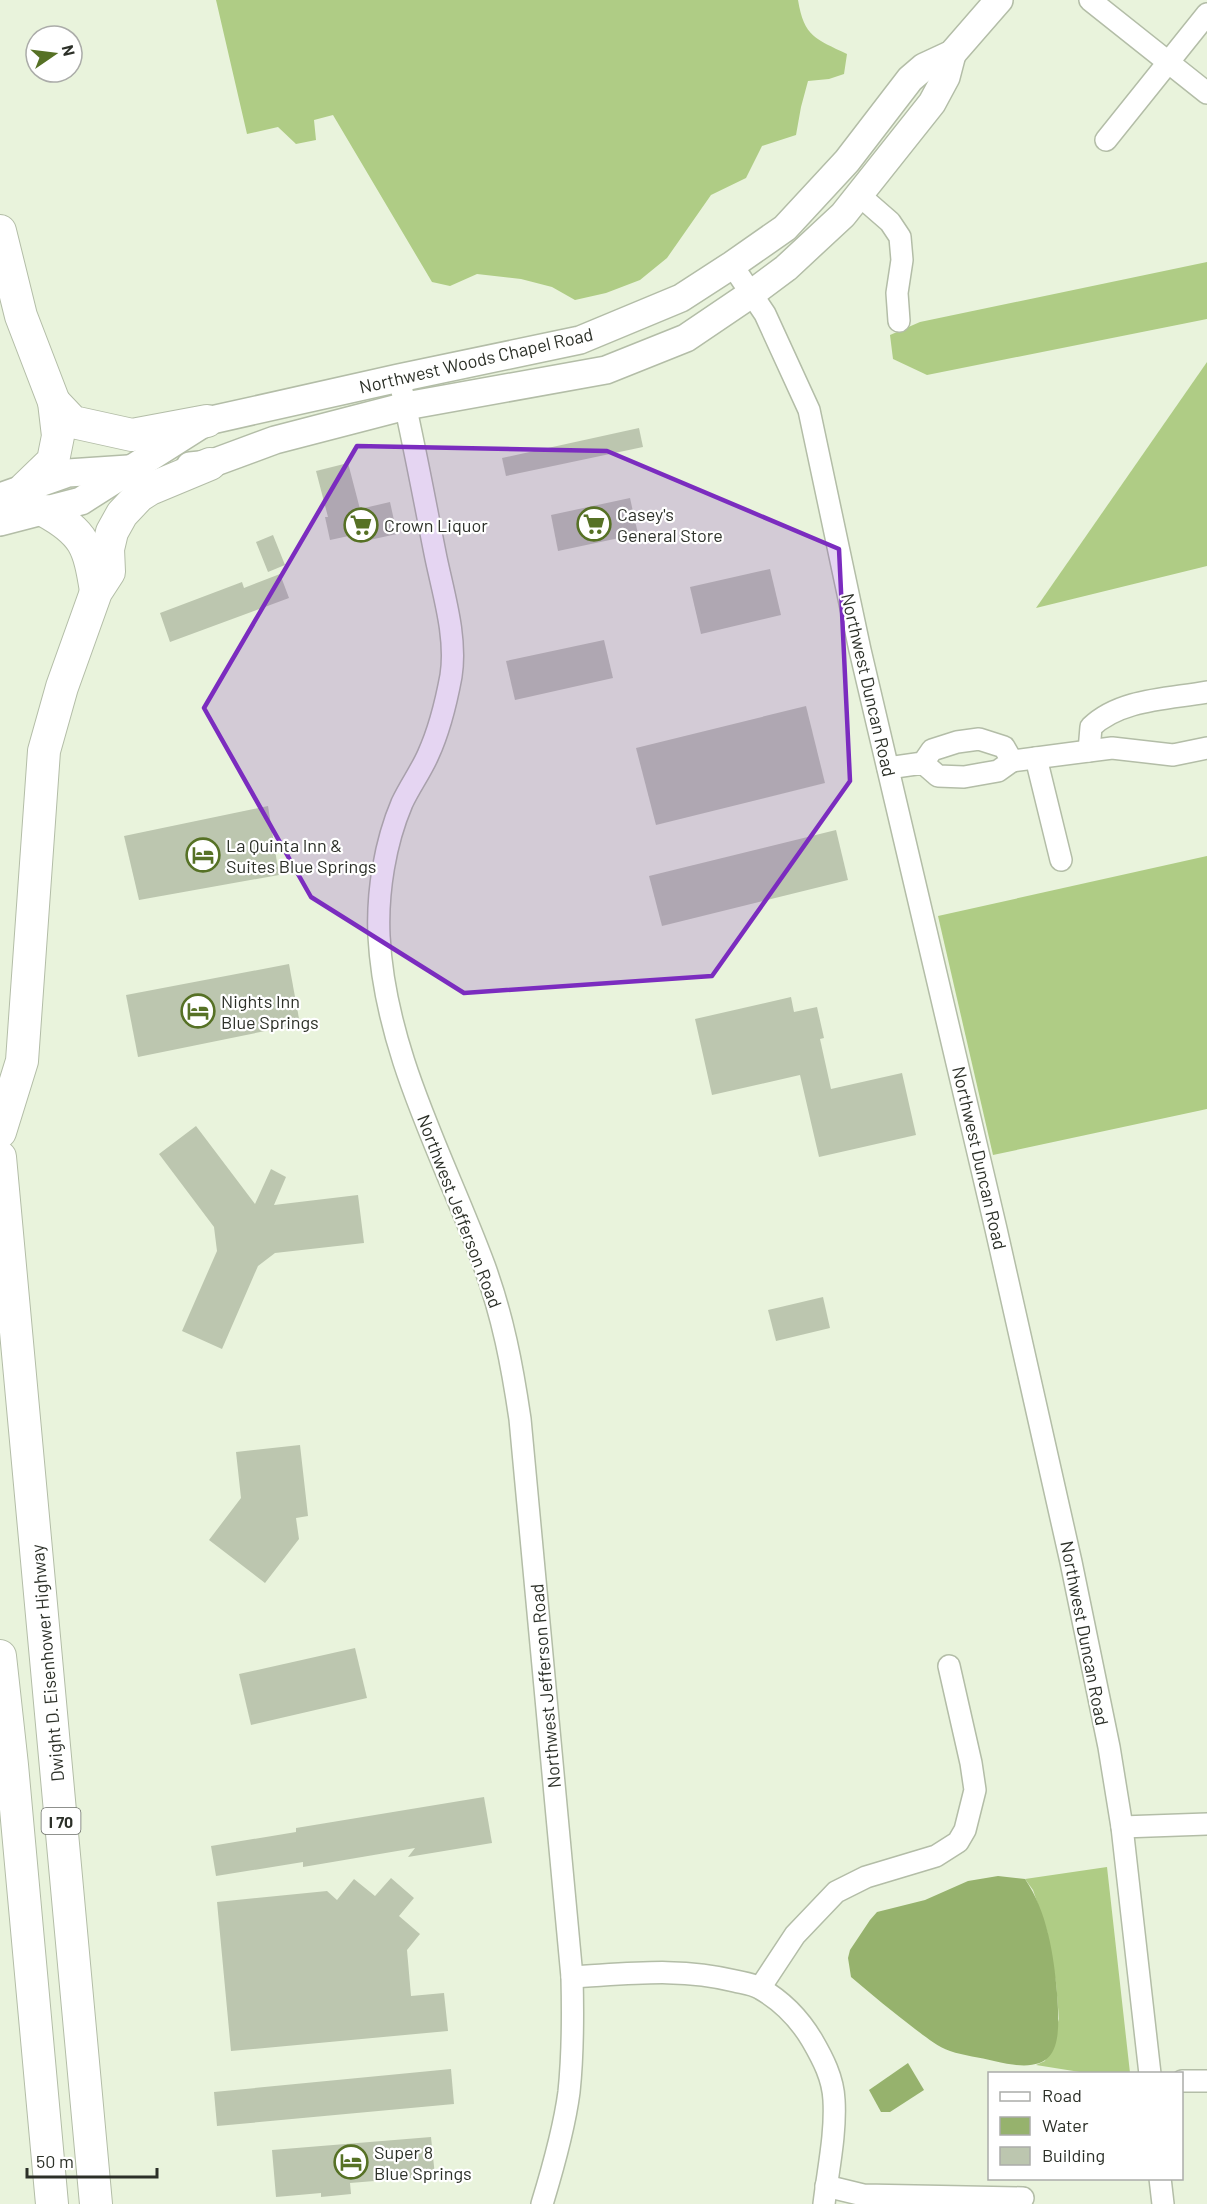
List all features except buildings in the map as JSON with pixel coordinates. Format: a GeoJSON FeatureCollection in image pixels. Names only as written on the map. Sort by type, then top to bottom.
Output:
{"type":"FeatureCollection","features":[{"type":"Feature","properties":{"kind":"highway"},"geometry":{"type":"LineString","coordinates":[[0,231],[21,315],[54,402],[58,436],[53,460],[23,499],[66,523],[82,540],[91,560],[96,592]]}},
{"type":"Feature","properties":{"kind":"highway"},"geometry":{"type":"LineString","coordinates":[[54,402],[73,422],[132,435],[207,421]]}},
{"type":"Feature","properties":{"kind":"highway"},"geometry":{"type":"LineString","coordinates":[[0,1132],[22,1060],[44,751],[62,687],[96,592],[109,573],[108,549],[112,532],[122,513],[139,496],[150,489],[210,464]]}},
{"type":"Feature","properties":{"kind":"highway","name":"Dwight D. Eisenhower Highway"},"geometry":{"type":"LineString","coordinates":[[0,1157],[96,2204]]}},
{"type":"Feature","properties":{"kind":"highway","name":"I 70"},"geometry":{"type":"LineString","coordinates":[[0,1656],[52,2204]]}},
{"type":"Feature","properties":{"kind":"main road"},"geometry":{"type":"LineString","coordinates":[[952,54],[999,0]]}},
{"type":"Feature","properties":{"kind":"main road","name":"Northwest Woods Chapel Road"},"geometry":{"type":"LineString","coordinates":[[130,469],[151,470],[210,464],[275,440],[406,406],[606,370],[686,338],[786,268],[817,240],[859,195],[932,103],[946,77],[952,54]]}},
{"type":"Feature","properties":{"kind":"main road","name":"Northwest Woods Chapel Road"},"geometry":{"type":"LineString","coordinates":[[0,522],[23,499],[81,501],[207,421],[580,340],[681,298],[732,266],[785,228],[847,161],[910,79],[924,67],[952,54]]}},
{"type":"Feature","properties":{"kind":"street"},"geometry":{"type":"LineString","coordinates":[[1090,0],[1207,93]]}},
{"type":"Feature","properties":{"kind":"street"},"geometry":{"type":"LineString","coordinates":[[1106,140],[1207,14]]}},
{"type":"Feature","properties":{"kind":"street"},"geometry":{"type":"LineString","coordinates":[[859,195],[890,222],[900,237],[902,260],[897,293],[899,321]]}},
{"type":"Feature","properties":{"kind":"street","name":"Northwest Duncan Road"},"geometry":{"type":"LineString","coordinates":[[732,266],[765,314],[809,411],[888,768],[1071,1562],[1109,1747],[1122,1827],[1150,2072]]}},
{"type":"Feature","properties":{"kind":"street","name":"Northwest Jefferson Road"},"geometry":{"type":"LineString","coordinates":[[399,378],[445,596],[451,637],[451,674],[442,714],[428,754],[402,804],[389,845],[380,888],[379,935],[386,987],[401,1051],[420,1109],[484,1265],[501,1316],[512,1363],[521,1430],[572,1977],[573,2035],[569,2094],[558,2152],[542,2204]]}},
{"type":"Feature","properties":{"kind":"street"},"geometry":{"type":"LineString","coordinates":[[1089,751],[1091,727],[1102,716],[1122,707],[1207,692]]}},
{"type":"Feature","properties":{"kind":"street"},"geometry":{"type":"LineString","coordinates":[[922,764],[932,750],[957,742],[979,739],[1004,747],[1012,761]]}},
{"type":"Feature","properties":{"kind":"street"},"geometry":{"type":"LineString","coordinates":[[888,768],[922,764],[938,776],[964,777],[998,771],[1012,761],[1112,748],[1173,755],[1207,748]]}},
{"type":"Feature","properties":{"kind":"street"},"geometry":{"type":"LineString","coordinates":[[1036,758],[1061,860]]}},
{"type":"Feature","properties":{"kind":"street"},"geometry":{"type":"LineString","coordinates":[[760,1988],[795,1935],[836,1893],[866,1877],[936,1856],[958,1842],[965,1830],[975,1790],[950,1666]]}},
{"type":"Feature","properties":{"kind":"street"},"geometry":{"type":"LineString","coordinates":[[1122,1827],[1207,1824]]}},
{"type":"Feature","properties":{"kind":"street"},"geometry":{"type":"LineString","coordinates":[[572,1977],[679,1971],[710,1974],[760,1988],[788,2010],[806,2031],[830,2075],[834,2098],[834,2118],[825,2195],[1023,2198]]}},
{"type":"Feature","properties":{"kind":"street"},"geometry":{"type":"LineString","coordinates":[[1183,2081],[1207,2081]]}},
{"type":"Feature","properties":{"kind":"street"},"geometry":{"type":"LineString","coordinates":[[1160,2180],[1163,2204]]}},
{"type":"Feature","properties":{"kind":"highlighted area"},"geometry":{"type":"Polygon","coordinates":[[[357,446],[607,451],[839,549],[850,781],[712,976],[464,993],[311,897],[204,708],[357,446]]]}},
{"type":"Feature","properties":{"kind":"shaded area"},"geometry":{"type":"Polygon","coordinates":[[[216,0],[798,0],[804,22],[813,35],[847,54],[844,74],[829,79],[808,81],[796,135],[762,146],[746,178],[711,195],[667,258],[640,280],[606,293],[575,300],[552,287],[521,279],[477,274],[450,286],[432,282],[333,115],[314,120],[316,140],[296,144],[278,127],[247,134],[216,0]]]}},
{"type":"Feature","properties":{"kind":"shaded area"},"geometry":{"type":"Polygon","coordinates":[[[1207,262],[1207,319],[927,375],[893,359],[890,335],[920,322],[1207,262]]]}},
{"type":"Feature","properties":{"kind":"shaded area"},"geometry":{"type":"Polygon","coordinates":[[[1207,362],[1207,566],[1036,608],[1207,362]]]}},
{"type":"Feature","properties":{"kind":"shaded area"},"geometry":{"type":"Polygon","coordinates":[[[1207,856],[1207,1109],[993,1155],[938,916],[1207,856]]]}},
{"type":"Feature","properties":{"kind":"shaded area"},"geometry":{"type":"Polygon","coordinates":[[[1107,1867],[1130,2072],[1080,2072],[1036,2065],[1045,2061],[1059,2019],[1056,1983],[1047,1931],[1033,1890],[1025,1879],[1107,1867]]]}},
{"type":"Feature","properties":{"kind":"water"},"geometry":{"type":"Polygon","coordinates":[[[998,1876],[1025,1879],[1039,1905],[1051,1949],[1058,2012],[1056,2043],[1051,2054],[1044,2061],[1032,2065],[994,2061],[945,2049],[915,2029],[851,1977],[848,1958],[850,1950],[877,1912],[925,1900],[968,1881],[998,1876]]]}},
{"type":"Feature","properties":{"kind":"water"},"geometry":{"type":"Polygon","coordinates":[[[908,2063],[924,2090],[890,2112],[881,2112],[869,2090],[908,2063]]]}},
{"type":"Feature","properties":{"kind":"place","name":"Casey's General Store"},"geometry":{"type":"Point","coordinates":[594,524]}},
{"type":"Feature","properties":{"kind":"place","name":"Crown Liquor"},"geometry":{"type":"Point","coordinates":[361,525]}},
{"type":"Feature","properties":{"kind":"place","name":"La Quinta Inn & Suites Blue Springs"},"geometry":{"type":"Point","coordinates":[203,855]}},
{"type":"Feature","properties":{"kind":"place","name":"Nights Inn Blue Springs"},"geometry":{"type":"Point","coordinates":[198,1011]}},
{"type":"Feature","properties":{"kind":"place","name":"Super 8 Blue Springs"},"geometry":{"type":"Point","coordinates":[351,2162]}}]}
